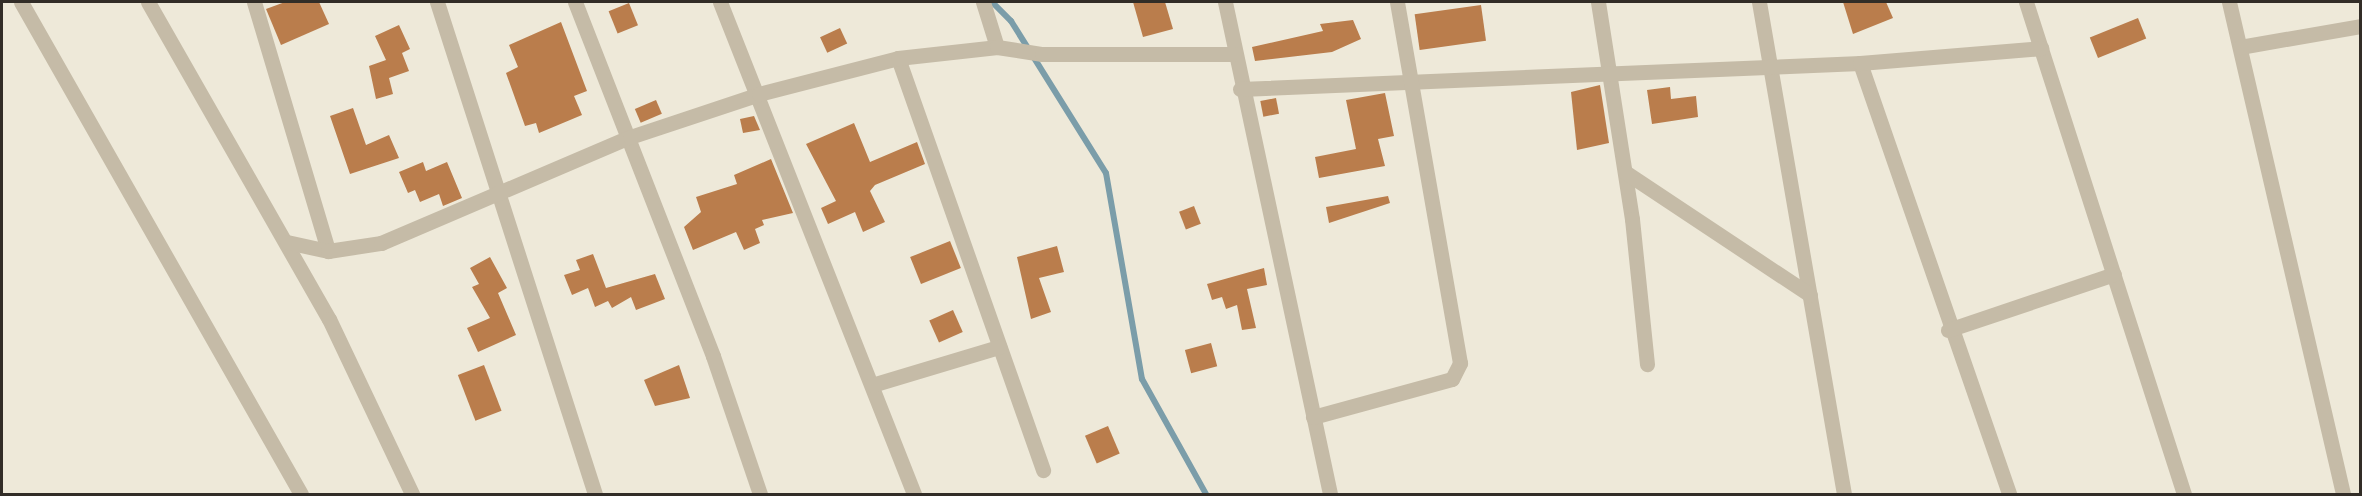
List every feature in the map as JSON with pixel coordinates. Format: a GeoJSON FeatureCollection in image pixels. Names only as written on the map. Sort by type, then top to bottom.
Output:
{"type":"FeatureCollection","features":[{"type":"Feature","properties":{"kind":"street"},"geometry":{"type":"LineString","coordinates":[[21,2],[302,495]]}},
{"type":"Feature","properties":{"kind":"street"},"geometry":{"type":"LineString","coordinates":[[148,2],[287,242],[412,495]]}},
{"type":"Feature","properties":{"kind":"street"},"geometry":{"type":"LineString","coordinates":[[255,2],[328,251]]}},
{"type":"Feature","properties":{"kind":"street"},"geometry":{"type":"LineString","coordinates":[[437,2],[595,495]]}},
{"type":"Feature","properties":{"kind":"street"},"geometry":{"type":"LineString","coordinates":[[575,2],[630,137],[760,495]]}},
{"type":"Feature","properties":{"kind":"street"},"geometry":{"type":"LineString","coordinates":[[720,2],[759,94],[914,495]]}},
{"type":"Feature","properties":{"kind":"street"},"geometry":{"type":"LineString","coordinates":[[983,2],[998,47]]}},
{"type":"Feature","properties":{"kind":"street"},"geometry":{"type":"LineString","coordinates":[[1225,2],[1240,89],[1330,495]]}},
{"type":"Feature","properties":{"kind":"street"},"geometry":{"type":"LineString","coordinates":[[1313,417],[1452,379],[1460,363],[1397,2]]}},
{"type":"Feature","properties":{"kind":"street"},"geometry":{"type":"LineString","coordinates":[[1598,2],[1625,171],[1647,364]]}},
{"type":"Feature","properties":{"kind":"street"},"geometry":{"type":"LineString","coordinates":[[1759,2],[1844,495]]}},
{"type":"Feature","properties":{"kind":"street"},"geometry":{"type":"LineString","coordinates":[[2026,2],[2184,495]]}},
{"type":"Feature","properties":{"kind":"street"},"geometry":{"type":"LineString","coordinates":[[2229,2],[2343,495]]}},
{"type":"Feature","properties":{"kind":"street"},"geometry":{"type":"LineString","coordinates":[[2240,47],[2361,26]]}},
{"type":"Feature","properties":{"kind":"street"},"geometry":{"type":"LineString","coordinates":[[287,242],[328,251],[381,243],[630,137],[759,94],[898,58],[998,47],[1042,54],[1234,54]]}},
{"type":"Feature","properties":{"kind":"street"},"geometry":{"type":"LineString","coordinates":[[1240,89],[1411,78],[1860,63],[2042,48]]}},
{"type":"Feature","properties":{"kind":"street"},"geometry":{"type":"LineString","coordinates":[[898,58],[1043,470]]}},
{"type":"Feature","properties":{"kind":"street"},"geometry":{"type":"LineString","coordinates":[[1860,63],[1948,330],[2010,495]]}},
{"type":"Feature","properties":{"kind":"street"},"geometry":{"type":"LineString","coordinates":[[1625,171],[1810,295]]}},
{"type":"Feature","properties":{"kind":"street"},"geometry":{"type":"LineString","coordinates":[[1948,330],[2114,274]]}},
{"type":"Feature","properties":{"kind":"street"},"geometry":{"type":"LineString","coordinates":[[872,385],[999,347]]}},
{"type":"Feature","properties":{"kind":"building"},"geometry":{"type":"Polygon","coordinates":[[[285,2],[319,2],[329,24],[281,45],[266,9],[285,2]]]}},
{"type":"Feature","properties":{"kind":"building"},"geometry":{"type":"Polygon","coordinates":[[[1133,2],[1165,2],[1173,29],[1143,37],[1133,2]]]}},
{"type":"Feature","properties":{"kind":"building"},"geometry":{"type":"Polygon","coordinates":[[[1843,2],[1886,2],[1893,18],[1853,34],[1843,2]]]}},
{"type":"Feature","properties":{"kind":"building"},"geometry":{"type":"Polygon","coordinates":[[[629,3],[638,25],[618,33],[609,11],[629,3]]]}},
{"type":"Feature","properties":{"kind":"building"},"geometry":{"type":"Polygon","coordinates":[[[1481,5],[1486,41],[1420,50],[1415,14],[1481,5]]]}},
{"type":"Feature","properties":{"kind":"building"},"geometry":{"type":"Polygon","coordinates":[[[2138,18],[2146,38],[2098,58],[2090,37],[2138,18]]]}},
{"type":"Feature","properties":{"kind":"building"},"geometry":{"type":"Polygon","coordinates":[[[1353,20],[1361,39],[1332,52],[1255,61],[1252,47],[1323,31],[1320,24],[1353,20]]]}},
{"type":"Feature","properties":{"kind":"building"},"geometry":{"type":"Polygon","coordinates":[[[561,22],[587,91],[574,96],[582,115],[539,133],[536,123],[525,126],[506,73],[518,67],[509,45],[561,22]]]}},
{"type":"Feature","properties":{"kind":"building"},"geometry":{"type":"Polygon","coordinates":[[[399,25],[410,49],[402,53],[409,71],[389,78],[393,94],[376,99],[369,66],[386,60],[375,36],[399,25]]]}},
{"type":"Feature","properties":{"kind":"building"},"geometry":{"type":"Polygon","coordinates":[[[840,28],[847,43],[827,53],[820,37],[840,28]]]}},
{"type":"Feature","properties":{"kind":"building"},"geometry":{"type":"Polygon","coordinates":[[[1600,85],[1609,143],[1577,150],[1571,92],[1600,85]]]}},
{"type":"Feature","properties":{"kind":"building"},"geometry":{"type":"Polygon","coordinates":[[[1670,87],[1671,99],[1696,96],[1698,117],[1652,124],[1647,90],[1670,87]]]}},
{"type":"Feature","properties":{"kind":"building"},"geometry":{"type":"Polygon","coordinates":[[[1385,93],[1394,136],[1378,139],[1385,166],[1319,178],[1315,157],[1356,149],[1346,100],[1385,93]]]}},
{"type":"Feature","properties":{"kind":"building"},"geometry":{"type":"Polygon","coordinates":[[[1276,98],[1279,114],[1263,117],[1260,101],[1276,98]]]}},
{"type":"Feature","properties":{"kind":"building"},"geometry":{"type":"Polygon","coordinates":[[[656,100],[662,114],[641,123],[635,109],[656,100]]]}},
{"type":"Feature","properties":{"kind":"building"},"geometry":{"type":"Polygon","coordinates":[[[353,108],[366,145],[389,135],[399,158],[350,174],[330,116],[353,108]]]}},
{"type":"Feature","properties":{"kind":"building"},"geometry":{"type":"Polygon","coordinates":[[[754,116],[760,130],[743,133],[740,119],[754,116]]]}},
{"type":"Feature","properties":{"kind":"building"},"geometry":{"type":"Polygon","coordinates":[[[854,123],[870,162],[917,142],[925,164],[875,185],[870,191],[885,222],[863,232],[855,212],[828,224],[821,208],[836,201],[806,144],[854,123]]]}},
{"type":"Feature","properties":{"kind":"building"},"geometry":{"type":"Polygon","coordinates":[[[771,159],[793,213],[762,220],[764,225],[755,229],[760,243],[744,250],[736,232],[693,250],[684,227],[701,212],[696,197],[737,184],[734,175],[771,159]]]}},
{"type":"Feature","properties":{"kind":"building"},"geometry":{"type":"Polygon","coordinates":[[[423,162],[426,171],[447,162],[462,198],[443,206],[439,194],[420,202],[415,190],[408,193],[399,172],[423,162]]]}},
{"type":"Feature","properties":{"kind":"building"},"geometry":{"type":"Polygon","coordinates":[[[1388,196],[1390,203],[1329,223],[1326,207],[1388,196]]]}},
{"type":"Feature","properties":{"kind":"building"},"geometry":{"type":"Polygon","coordinates":[[[1194,206],[1201,224],[1186,229],[1179,212],[1194,206]]]}},
{"type":"Feature","properties":{"kind":"building"},"geometry":{"type":"Polygon","coordinates":[[[950,241],[961,268],[921,284],[910,257],[950,241]]]}},
{"type":"Feature","properties":{"kind":"building"},"geometry":{"type":"Polygon","coordinates":[[[1057,246],[1064,272],[1039,278],[1051,312],[1031,319],[1017,257],[1057,246]]]}},
{"type":"Feature","properties":{"kind":"building"},"geometry":{"type":"Polygon","coordinates":[[[593,254],[606,288],[655,274],[665,299],[636,310],[631,297],[612,308],[608,301],[595,307],[588,288],[572,295],[564,275],[580,270],[576,260],[593,254]]]}},
{"type":"Feature","properties":{"kind":"building"},"geometry":{"type":"Polygon","coordinates":[[[490,257],[507,288],[498,293],[516,335],[478,352],[467,328],[490,318],[472,287],[479,284],[470,268],[490,257]]]}},
{"type":"Feature","properties":{"kind":"building"},"geometry":{"type":"Polygon","coordinates":[[[1264,268],[1267,285],[1247,289],[1256,328],[1242,330],[1237,305],[1226,309],[1222,297],[1212,300],[1207,284],[1264,268]]]}},
{"type":"Feature","properties":{"kind":"building"},"geometry":{"type":"Polygon","coordinates":[[[953,310],[963,332],[939,343],[929,321],[953,310]]]}},
{"type":"Feature","properties":{"kind":"building"},"geometry":{"type":"Polygon","coordinates":[[[1211,343],[1217,366],[1191,373],[1185,350],[1211,343]]]}},
{"type":"Feature","properties":{"kind":"building"},"geometry":{"type":"Polygon","coordinates":[[[484,365],[502,411],[475,421],[458,375],[484,365]]]}},
{"type":"Feature","properties":{"kind":"building"},"geometry":{"type":"Polygon","coordinates":[[[679,365],[690,398],[655,406],[644,380],[679,365]]]}},
{"type":"Feature","properties":{"kind":"building"},"geometry":{"type":"Polygon","coordinates":[[[1108,426],[1120,454],[1097,463],[1085,436],[1108,426]]]}},
{"type":"Feature","properties":{"kind":"waterway"},"geometry":{"type":"LineString","coordinates":[[992,2],[1011,21],[1106,173],[1142,379],[1206,494]]}}]}
